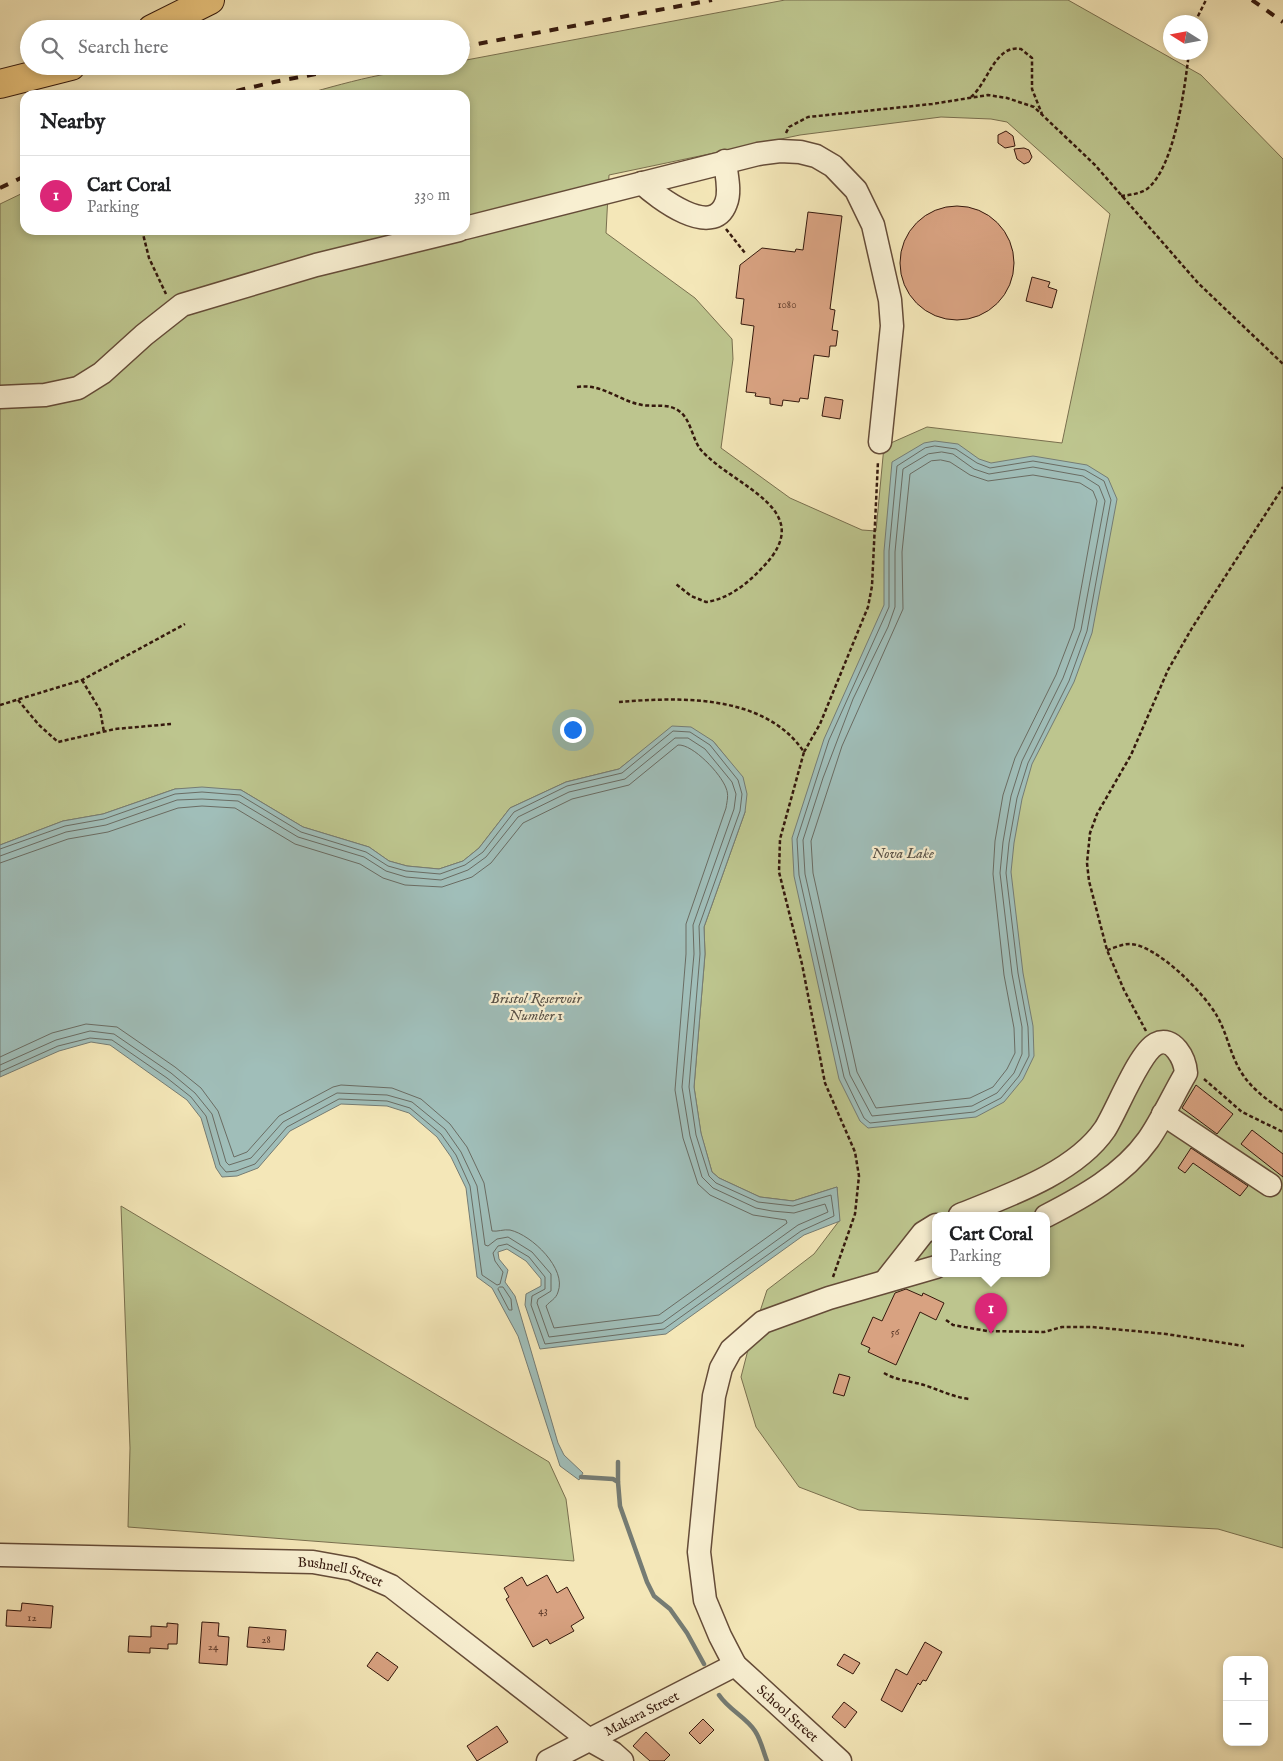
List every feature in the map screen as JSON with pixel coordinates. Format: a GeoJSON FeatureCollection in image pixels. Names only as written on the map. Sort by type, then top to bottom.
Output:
{"type":"FeatureCollection","features":[{"type":"Feature","properties":{"kind":"main road"},"geometry":{"type":"LineString","coordinates":[[170,20],[210,0]]}},
{"type":"Feature","properties":{"kind":"main road"},"geometry":{"type":"LineString","coordinates":[[0,84],[36,75]]}},
{"type":"Feature","properties":{"kind":"street"},"geometry":{"type":"LineString","coordinates":[[470,227],[725,161],[780,151],[816,156],[833,166],[856,190],[873,225],[890,300],[892,326],[880,442]]}},
{"type":"Feature","properties":{"kind":"street"},"geometry":{"type":"LineString","coordinates":[[642,183],[665,203],[704,218],[715,215],[724,209],[728,195],[725,161]]}},
{"type":"Feature","properties":{"kind":"street"},"geometry":{"type":"LineString","coordinates":[[0,397],[44,395],[78,388],[102,373],[144,335],[182,305],[238,288],[440,235]]}},
{"type":"Feature","properties":{"kind":"street"},"geometry":{"type":"LineString","coordinates":[[968,1212],[1044,1179],[1082,1152],[1104,1130],[1144,1056],[1154,1045],[1159,1043],[1173,1046],[1181,1053],[1186,1073],[1148,1141],[1119,1172],[1072,1203],[1050,1214]]}},
{"type":"Feature","properties":{"kind":"street"},"geometry":{"type":"LineString","coordinates":[[1163,1114],[1270,1185]]}},
{"type":"Feature","properties":{"kind":"street"},"geometry":{"type":"LineString","coordinates":[[886,1280],[923,1233],[932,1227]]}},
{"type":"Feature","properties":{"kind":"street","name":"School Street"},"geometry":{"type":"LineString","coordinates":[[840,1761],[736,1665],[720,1636],[705,1600],[699,1552],[717,1380],[731,1350],[763,1322],[886,1280],[932,1269]]}},
{"type":"Feature","properties":{"kind":"street","name":"Bushnell Street"},"geometry":{"type":"LineString","coordinates":[[0,1555],[312,1562],[352,1569],[390,1586],[588,1739],[613,1753],[622,1761]]}},
{"type":"Feature","properties":{"kind":"street","name":"Makara Street"},"geometry":{"type":"LineString","coordinates":[[548,1761],[736,1665]]}},
{"type":"Feature","properties":{"kind":"path"},"geometry":{"type":"LineString","coordinates":[[1199,15],[1206,0]]}},
{"type":"Feature","properties":{"kind":"path"},"geometry":{"type":"LineString","coordinates":[[969,98],[983,85],[999,57],[1008,50],[1021,49],[1032,58],[1032,89],[1043,115]]}},
{"type":"Feature","properties":{"kind":"path"},"geometry":{"type":"LineString","coordinates":[[1121,196],[1138,193],[1148,187],[1162,165],[1181,109],[1188,60]]}},
{"type":"Feature","properties":{"kind":"path"},"geometry":{"type":"LineString","coordinates":[[780,151],[790,127],[808,117],[988,95],[1007,98],[1034,107],[1095,166],[1198,284],[1283,364]]}},
{"type":"Feature","properties":{"kind":"path"},"geometry":{"type":"LineString","coordinates":[[715,215],[745,253]]}},
{"type":"Feature","properties":{"kind":"path"},"geometry":{"type":"LineString","coordinates":[[143,235],[149,258],[176,310]]}},
{"type":"Feature","properties":{"kind":"path"},"geometry":{"type":"LineString","coordinates":[[578,387],[596,387],[633,403],[659,405],[678,410],[686,419],[694,440],[702,451],[764,500],[780,517],[783,532],[780,546],[765,566],[738,590],[706,602],[691,596],[676,584]]}},
{"type":"Feature","properties":{"kind":"path"},"geometry":{"type":"LineString","coordinates":[[829,1298],[830,1282],[847,1241],[855,1214],[859,1176],[855,1152],[825,1083],[802,964],[780,872],[780,839],[804,752],[820,724],[868,607],[872,586],[877,468],[880,442]]}},
{"type":"Feature","properties":{"kind":"path"},"geometry":{"type":"LineString","coordinates":[[1154,1045],[1124,990],[1107,950],[1087,863],[1090,833],[1097,814],[1131,755],[1168,670],[1192,628],[1283,486]]}},
{"type":"Feature","properties":{"kind":"path"},"geometry":{"type":"LineString","coordinates":[[0,705],[82,680],[185,624]]}},
{"type":"Feature","properties":{"kind":"path"},"geometry":{"type":"LineString","coordinates":[[82,680],[100,710],[104,732]]}},
{"type":"Feature","properties":{"kind":"path"},"geometry":{"type":"LineString","coordinates":[[619,702],[665,698],[720,703],[738,708],[777,725],[794,738],[804,752]]}},
{"type":"Feature","properties":{"kind":"path"},"geometry":{"type":"LineString","coordinates":[[18,700],[53,739],[58,742],[104,732],[171,724]]}},
{"type":"Feature","properties":{"kind":"path"},"geometry":{"type":"LineString","coordinates":[[1107,950],[1128,944],[1138,946],[1149,951],[1182,975],[1217,1016],[1228,1046],[1244,1077],[1283,1111]]}},
{"type":"Feature","properties":{"kind":"path"},"geometry":{"type":"LineString","coordinates":[[1186,1067],[1242,1112],[1283,1132]]}},
{"type":"Feature","properties":{"kind":"path"},"geometry":{"type":"LineString","coordinates":[[946,1320],[953,1325],[987,1331],[1044,1332],[1062,1327],[1092,1327],[1166,1334],[1244,1346]]}},
{"type":"Feature","properties":{"kind":"path"},"geometry":{"type":"LineString","coordinates":[[884,1373],[892,1378],[929,1386],[952,1396],[969,1399]]}},
{"type":"Feature","properties":{"kind":"green space"},"geometry":{"type":"Polygon","coordinates":[[[785,0],[1068,0],[1163,54],[1163,60],[1174,60],[1201,75],[1283,159],[1283,1548],[1218,1529],[859,1510],[799,1487],[756,1427],[741,1377],[767,1290],[814,1254],[839,1221],[837,1187],[793,1201],[760,1197],[719,1178],[712,1172],[701,1134],[694,1087],[705,954],[704,927],[745,812],[726,757],[713,741],[643,750],[619,769],[566,782],[510,808],[479,848],[463,861],[439,869],[407,866],[389,861],[369,847],[303,827],[241,790],[175,789],[103,814],[63,821],[0,845],[0,204],[20,194],[20,235],[470,235],[470,90],[321,90],[381,75],[470,75],[470,59],[785,0]],[[941,117],[800,135],[609,175],[606,233],[695,298],[732,339],[733,359],[721,448],[790,498],[862,530],[876,531],[884,446],[927,427],[1062,443],[1110,214],[1007,122],[991,119],[941,117]]]}},
{"type":"Feature","properties":{"kind":"green space"},"geometry":{"type":"Polygon","coordinates":[[[121,1206],[549,1462],[566,1499],[574,1561],[128,1527],[130,1448],[121,1206]]]}},
{"type":"Feature","properties":{"kind":"water","name":"Nova Lake"},"geometry":{"type":"Polygon","coordinates":[[[935,441],[958,444],[979,459],[991,463],[1033,456],[1087,465],[1108,478],[1117,499],[1092,633],[1074,682],[1032,764],[1022,799],[1014,843],[1011,872],[1023,973],[1033,1026],[1034,1056],[1023,1079],[1004,1102],[976,1117],[868,1128],[860,1121],[839,1079],[794,876],[792,838],[824,739],[884,605],[884,551],[892,462],[924,443],[935,441]]]}},
{"type":"Feature","properties":{"kind":"water","name":"Bristol Reservoir Number 1"},"geometry":{"type":"Polygon","coordinates":[[[672,726],[691,727],[713,741],[743,777],[747,794],[745,812],[704,927],[705,954],[694,1087],[701,1133],[712,1172],[719,1178],[760,1197],[793,1201],[837,1187],[840,1221],[804,1235],[666,1334],[540,1349],[525,1305],[526,1294],[541,1286],[541,1279],[526,1261],[507,1249],[498,1252],[499,1259],[508,1270],[505,1282],[515,1296],[558,1443],[564,1455],[583,1473],[579,1480],[560,1466],[518,1336],[492,1288],[477,1277],[466,1188],[451,1157],[437,1137],[409,1113],[387,1106],[341,1104],[290,1131],[258,1168],[237,1176],[222,1177],[216,1168],[201,1118],[187,1100],[110,1045],[91,1042],[59,1051],[0,1077],[0,845],[63,821],[103,814],[175,789],[202,787],[241,790],[303,827],[369,847],[389,861],[407,866],[439,869],[463,861],[479,848],[510,808],[566,782],[619,769],[672,726]]]}},
{"type":"Feature","properties":{"kind":"building"},"geometry":{"type":"Polygon","coordinates":[[[1006,131],[1013,136],[1015,146],[1005,148],[998,143],[998,135],[1006,131]]]}},
{"type":"Feature","properties":{"kind":"building"},"geometry":{"type":"Polygon","coordinates":[[[1024,148],[1029,150],[1032,157],[1029,162],[1024,164],[1017,159],[1014,149],[1024,148]]]}},
{"type":"Feature","properties":{"kind":"building"},"geometry":{"type":"Polygon","coordinates":[[[957,206],[979,211],[997,223],[1009,241],[1014,263],[1009,285],[997,303],[979,315],[957,320],[935,315],[917,303],[905,285],[900,263],[905,241],[917,223],[935,211],[957,206]]]}},
{"type":"Feature","properties":{"kind":"building"},"geometry":{"type":"Polygon","coordinates":[[[808,212],[842,216],[830,309],[835,310],[832,330],[838,331],[836,346],[830,346],[829,357],[814,355],[808,399],[800,398],[799,402],[783,400],[782,406],[770,404],[770,398],[755,396],[756,393],[746,392],[754,326],[741,324],[744,299],[736,298],[740,265],[762,248],[795,252],[796,249],[803,250],[808,212]]]}},
{"type":"Feature","properties":{"kind":"building"},"geometry":{"type":"Polygon","coordinates":[[[1032,277],[1050,282],[1048,287],[1057,290],[1052,308],[1026,301],[1032,277]]]}},
{"type":"Feature","properties":{"kind":"building"},"geometry":{"type":"Polygon","coordinates":[[[825,397],[843,400],[840,419],[822,416],[825,397]]]}},
{"type":"Feature","properties":{"kind":"building"},"geometry":{"type":"Polygon","coordinates":[[[1196,1085],[1233,1114],[1217,1134],[1182,1108],[1196,1085]]]}},
{"type":"Feature","properties":{"kind":"building"},"geometry":{"type":"Polygon","coordinates":[[[1252,1130],[1283,1154],[1283,1177],[1241,1144],[1252,1130]]]}},
{"type":"Feature","properties":{"kind":"building"},"geometry":{"type":"Polygon","coordinates":[[[1191,1148],[1248,1186],[1240,1196],[1193,1163],[1185,1173],[1178,1168],[1191,1148]]]}},
{"type":"Feature","properties":{"kind":"building"},"geometry":{"type":"Polygon","coordinates":[[[906,1289],[922,1296],[923,1293],[944,1303],[936,1320],[920,1312],[896,1365],[868,1352],[870,1348],[861,1344],[873,1317],[882,1321],[895,1293],[906,1289]]]}},
{"type":"Feature","properties":{"kind":"building"},"geometry":{"type":"Polygon","coordinates":[[[839,1374],[850,1377],[844,1396],[833,1393],[839,1374]]]}},
{"type":"Feature","properties":{"kind":"building"},"geometry":{"type":"Polygon","coordinates":[[[547,1575],[557,1593],[567,1587],[584,1618],[571,1626],[574,1631],[550,1644],[547,1639],[533,1647],[506,1599],[509,1597],[504,1588],[522,1577],[527,1586],[547,1575]]]}},
{"type":"Feature","properties":{"kind":"building"},"geometry":{"type":"Polygon","coordinates":[[[22,1603],[53,1606],[51,1628],[6,1626],[7,1610],[21,1611],[22,1603]]]}},
{"type":"Feature","properties":{"kind":"building"},"geometry":{"type":"Polygon","coordinates":[[[202,1622],[219,1623],[218,1636],[229,1637],[227,1665],[199,1663],[202,1622]]]}},
{"type":"Feature","properties":{"kind":"building"},"geometry":{"type":"Polygon","coordinates":[[[167,1623],[178,1624],[177,1644],[168,1644],[168,1649],[150,1648],[150,1653],[128,1652],[129,1636],[151,1637],[151,1626],[167,1627],[167,1623]]]}},
{"type":"Feature","properties":{"kind":"building"},"geometry":{"type":"Polygon","coordinates":[[[249,1627],[286,1630],[284,1650],[247,1647],[249,1627]]]}},
{"type":"Feature","properties":{"kind":"building"},"geometry":{"type":"Polygon","coordinates":[[[925,1642],[942,1652],[926,1681],[923,1680],[920,1685],[918,1683],[902,1712],[881,1700],[896,1669],[907,1675],[925,1642]]]}},
{"type":"Feature","properties":{"kind":"building"},"geometry":{"type":"Polygon","coordinates":[[[377,1652],[398,1667],[388,1681],[367,1666],[377,1652]]]}},
{"type":"Feature","properties":{"kind":"building"},"geometry":{"type":"Polygon","coordinates":[[[844,1654],[860,1663],[853,1674],[837,1665],[844,1654]]]}},
{"type":"Feature","properties":{"kind":"building"},"geometry":{"type":"Polygon","coordinates":[[[844,1702],[857,1712],[845,1728],[832,1717],[844,1702]]]}},
{"type":"Feature","properties":{"kind":"building"},"geometry":{"type":"Polygon","coordinates":[[[703,1719],[714,1730],[700,1744],[689,1733],[703,1719]]]}},
{"type":"Feature","properties":{"kind":"building"},"geometry":{"type":"Polygon","coordinates":[[[497,1726],[508,1742],[477,1761],[467,1746],[497,1726]]]}},
{"type":"Feature","properties":{"kind":"building"},"geometry":{"type":"Polygon","coordinates":[[[646,1732],[670,1755],[664,1761],[650,1761],[633,1746],[646,1732]]]}},
{"type":"Feature","properties":{"kind":"waterway"},"geometry":{"type":"LineString","coordinates":[[618,1462],[618,1482]]}},
{"type":"Feature","properties":{"kind":"waterway"},"geometry":{"type":"LineString","coordinates":[[581,1477],[613,1479],[618,1482],[620,1506],[647,1582],[654,1596],[670,1609],[687,1633],[704,1664]]}},
{"type":"Feature","properties":{"kind":"waterway"},"geometry":{"type":"LineString","coordinates":[[719,1695],[755,1731],[767,1761]]}},
{"type":"Feature","properties":{"kind":"railway"},"geometry":{"type":"LineString","coordinates":[[470,45],[712,0]]}},
{"type":"Feature","properties":{"kind":"railway"},"geometry":{"type":"LineString","coordinates":[[1252,0],[1283,22]]}},
{"type":"Feature","properties":{"kind":"railway"},"geometry":{"type":"LineString","coordinates":[[240,90],[310,75]]}},
{"type":"Feature","properties":{"kind":"railway"},"geometry":{"type":"LineString","coordinates":[[0,188],[20,178]]}},
{"type":"Feature","properties":{"kind":"place","name":"Cart Coral"},"geometry":{"type":"Point","coordinates":[991,1334]}}]}
